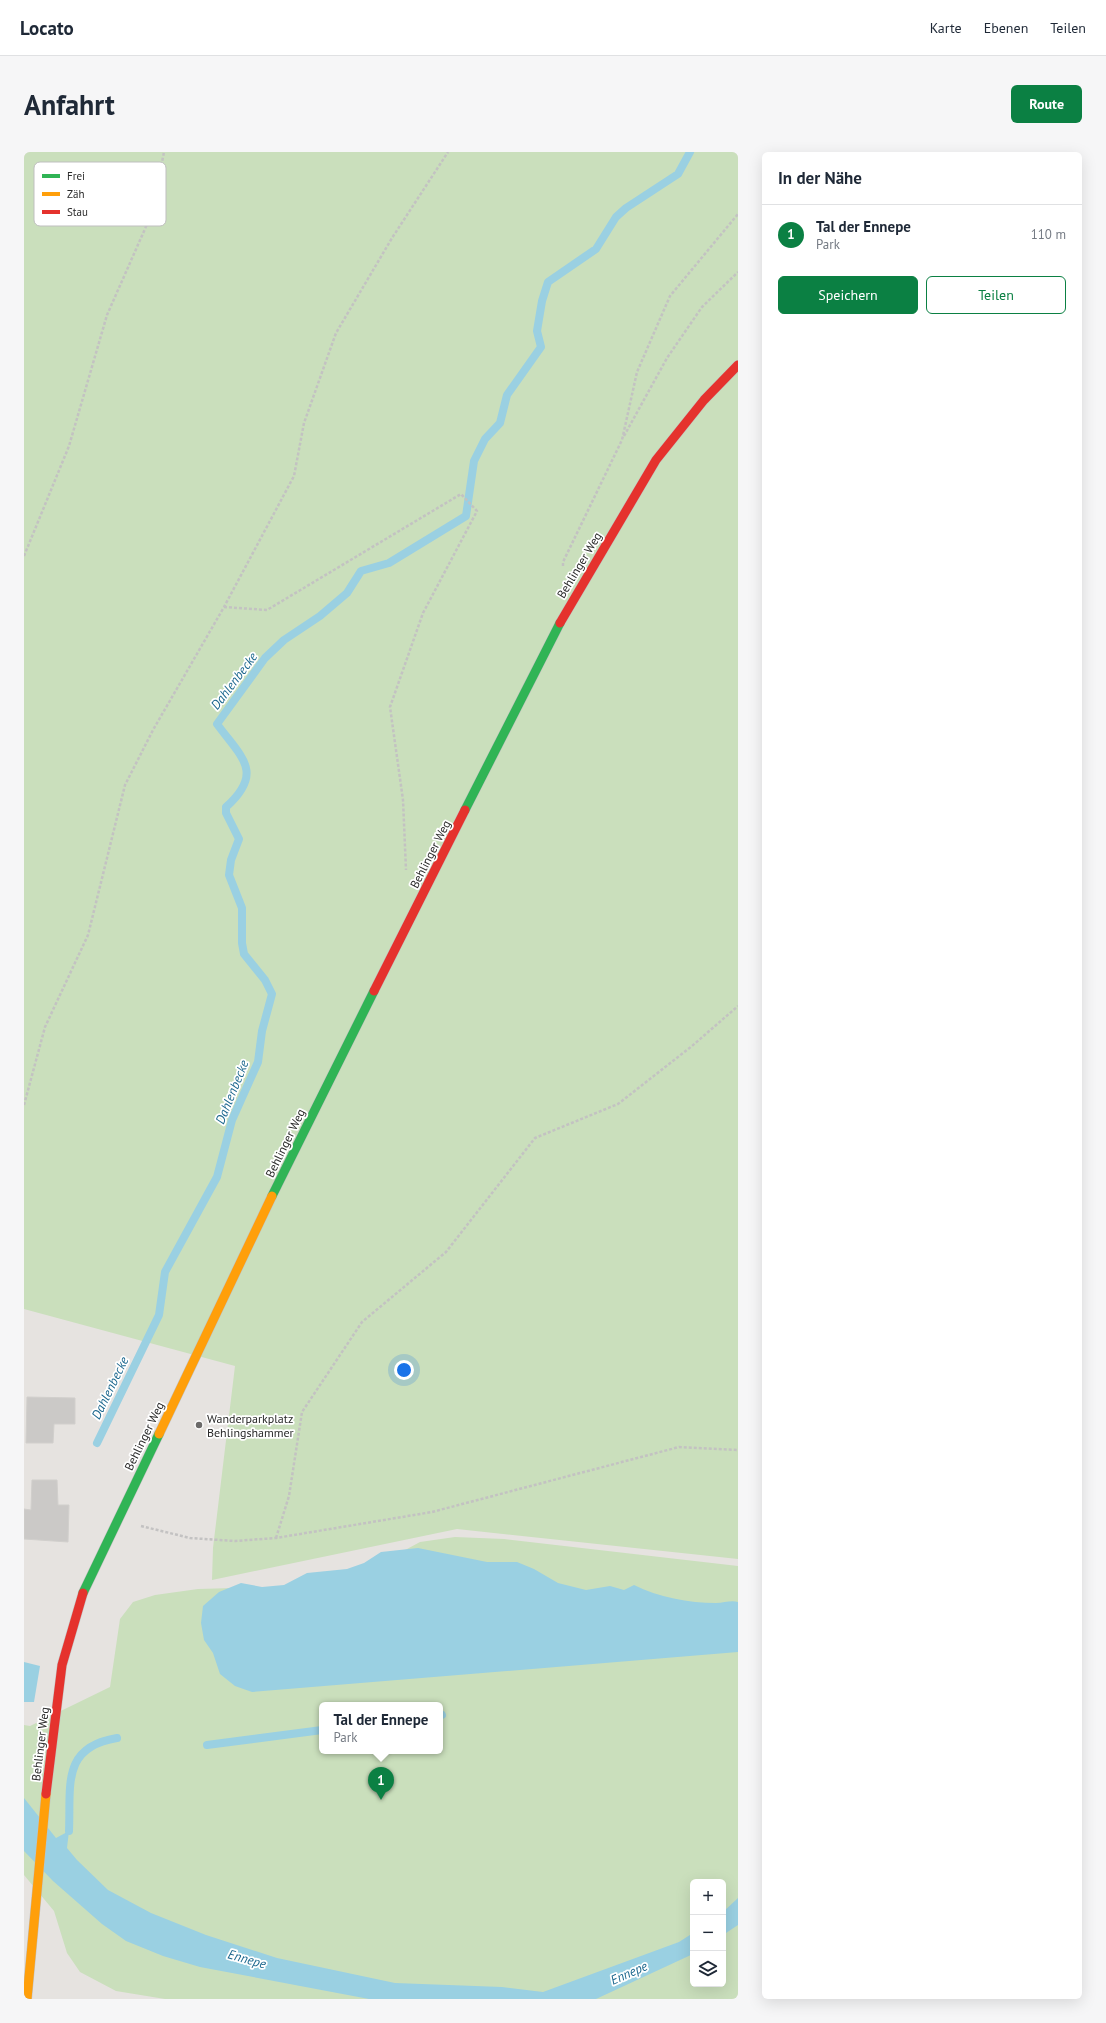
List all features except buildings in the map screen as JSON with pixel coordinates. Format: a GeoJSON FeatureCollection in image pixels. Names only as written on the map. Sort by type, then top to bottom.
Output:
{"type":"FeatureCollection","features":[{"type":"Feature","properties":{"kind":"street","name":"Behlinger Weg"},"geometry":{"type":"LineString","coordinates":[[27,1999],[44,1810],[62,1665],[84,1591],[302,1135],[567,609],[656,460],[704,400],[738,365]]}},
{"type":"Feature","properties":{"kind":"path"},"geometry":{"type":"LineString","coordinates":[[162,162],[164,152]]}},
{"type":"Feature","properties":{"kind":"path"},"geometry":{"type":"LineString","coordinates":[[24,1104],[45,1027],[88,935],[125,786],[153,730],[224,607],[294,476],[304,423],[336,333],[392,238],[448,152]]}},
{"type":"Feature","properties":{"kind":"path"},"geometry":{"type":"LineString","coordinates":[[622,440],[637,372],[670,296],[738,214]]}},
{"type":"Feature","properties":{"kind":"path"},"geometry":{"type":"LineString","coordinates":[[24,556],[69,446],[107,315],[146,226]]}},
{"type":"Feature","properties":{"kind":"path"},"geometry":{"type":"LineString","coordinates":[[563,570],[562,562],[622,440],[667,358],[702,307],[738,272]]}},
{"type":"Feature","properties":{"kind":"path"},"geometry":{"type":"LineString","coordinates":[[224,607],[267,610],[461,494],[477,511],[422,613],[390,707],[403,800],[406,878]]}},
{"type":"Feature","properties":{"kind":"path"},"geometry":{"type":"LineString","coordinates":[[276,1538],[289,1496],[302,1412],[362,1322],[446,1252],[535,1138],[618,1104],[692,1046],[738,1006]]}},
{"type":"Feature","properties":{"kind":"path"},"geometry":{"type":"LineString","coordinates":[[118,1520],[190,1538],[235,1542],[276,1538],[432,1512],[678,1447],[738,1450]]}},
{"type":"Feature","properties":{"kind":"green space"},"geometry":{"type":"Polygon","coordinates":[[[24,152],[738,152],[738,1559],[457,1529],[212,1580],[213,1548],[235,1366],[24,1309],[24,152]]]}},
{"type":"Feature","properties":{"kind":"green space"},"geometry":{"type":"Polygon","coordinates":[[[455,1537],[504,1539],[738,1566],[738,1999],[165,1999],[116,1991],[80,1972],[67,1953],[54,1911],[24,1875],[24,1725],[30,1726],[110,1687],[120,1619],[133,1602],[155,1595],[198,1589],[233,1588],[264,1602],[368,1570],[420,1542],[455,1537]]]}},
{"type":"Feature","properties":{"kind":"water"},"geometry":{"type":"Polygon","coordinates":[[[418,1548],[487,1562],[517,1562],[534,1569],[558,1583],[586,1590],[610,1586],[624,1590],[634,1585],[663,1596],[685,1600],[706,1603],[738,1602],[738,1652],[252,1692],[235,1686],[220,1674],[213,1653],[204,1640],[201,1623],[203,1606],[219,1592],[241,1583],[262,1587],[284,1585],[307,1573],[347,1569],[364,1563],[381,1552],[418,1548]]]}},
{"type":"Feature","properties":{"kind":"water"},"geometry":{"type":"Polygon","coordinates":[[[24,1662],[40,1666],[34,1702],[24,1702],[24,1662]]]}},
{"type":"Feature","properties":{"kind":"water","name":"Ennepe"},"geometry":{"type":"Polygon","coordinates":[[[24,1798],[56,1838],[69,1831],[67,1848],[77,1860],[108,1890],[151,1913],[206,1935],[277,1958],[395,1983],[502,1987],[543,1992],[679,1942],[690,1935],[690,1955],[596,1999],[369,1999],[200,1967],[163,1956],[126,1941],[102,1924],[53,1881],[24,1851],[24,1798]]]}},
{"type":"Feature","properties":{"kind":"water"},"geometry":{"type":"Polygon","coordinates":[[[738,1898],[738,1925],[726,1933],[726,1915],[726,1909],[738,1898]]]}},
{"type":"Feature","properties":{"kind":"waterway","name":"Dahlenbecke"},"geometry":{"type":"LineString","coordinates":[[97,1443],[159,1315],[165,1272],[217,1177],[232,1120],[258,1062],[262,1031],[272,994],[265,980],[244,954],[242,943],[242,908],[229,875],[231,860],[239,839],[226,813],[226,807],[238,795],[247,774],[241,756],[217,724],[265,658],[284,640],[320,616],[347,593],[361,571],[389,563],[466,516],[474,461],[485,439],[500,423],[507,395],[541,347],[537,331],[542,301],[548,282],[596,249],[616,217],[626,208],[678,174],[690,152]]}},
{"type":"Feature","properties":{"kind":"waterway"},"geometry":{"type":"LineString","coordinates":[[207,1745],[319,1730]]}},
{"type":"Feature","properties":{"kind":"waterway"},"geometry":{"type":"LineString","coordinates":[[69,1831],[70,1784],[73,1771],[78,1760],[86,1750],[99,1743],[117,1738]]}},
{"type":"Feature","properties":{"kind":"traffic: fast"},"geometry":{"type":"LineString","coordinates":[[465,810],[560,623]]}},
{"type":"Feature","properties":{"kind":"traffic: fast"},"geometry":{"type":"LineString","coordinates":[[272,1196],[374,991]]}},
{"type":"Feature","properties":{"kind":"traffic: fast"},"geometry":{"type":"LineString","coordinates":[[83,1593],[159,1434]]}},
{"type":"Feature","properties":{"kind":"traffic: slow"},"geometry":{"type":"LineString","coordinates":[[159,1434],[272,1196]]}},
{"type":"Feature","properties":{"kind":"traffic: slow"},"geometry":{"type":"LineString","coordinates":[[27,1999],[46,1794]]}},
{"type":"Feature","properties":{"kind":"traffic: jam"},"geometry":{"type":"LineString","coordinates":[[560,623],[656,460],[704,400],[738,365]]}},
{"type":"Feature","properties":{"kind":"traffic: jam"},"geometry":{"type":"LineString","coordinates":[[374,991],[465,810]]}},
{"type":"Feature","properties":{"kind":"traffic: jam"},"geometry":{"type":"LineString","coordinates":[[46,1794],[62,1665],[83,1593]]}},
{"type":"Feature","properties":{"kind":"place","name":"Wanderparkplatz Behlingshammer"},"geometry":{"type":"Point","coordinates":[199,1425]}},
{"type":"Feature","properties":{"kind":"place","name":"Tal der Ennepe"},"geometry":{"type":"Point","coordinates":[381,1800]}}]}
